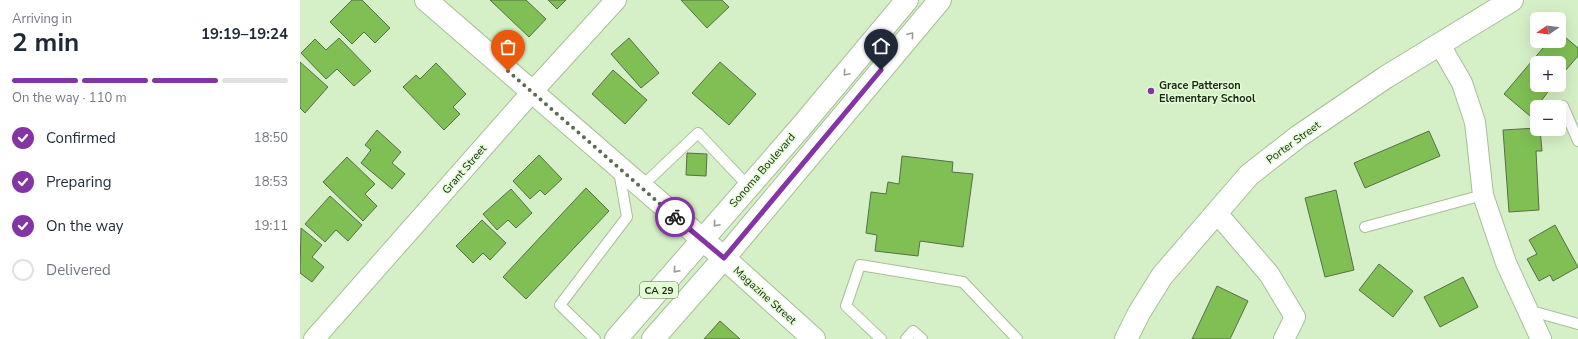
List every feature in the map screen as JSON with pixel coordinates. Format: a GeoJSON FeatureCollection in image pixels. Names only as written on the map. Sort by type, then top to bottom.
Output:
{"type":"FeatureCollection","features":[{"type":"Feature","properties":{"kind":"street","name":"Magazine Street"},"geometry":{"type":"LineString","coordinates":[[426,0],[724,258],[814,339]]}},
{"type":"Feature","properties":{"kind":"street","name":"Grant Street"},"geometry":{"type":"LineString","coordinates":[[314,339],[532,92],[616,0]]}},
{"type":"Feature","properties":{"kind":"street","name":"Sonoma Boulevard"},"geometry":{"type":"LineString","coordinates":[[616,339],[907,0]]}},
{"type":"Feature","properties":{"kind":"street","name":"CA 29"},"geometry":{"type":"LineString","coordinates":[[653,339],[724,258],[940,0]]}},
{"type":"Feature","properties":{"kind":"street","name":"Porter Street"},"geometry":{"type":"LineString","coordinates":[[1126,339],[1139,313],[1162,276],[1249,174],[1299,136],[1386,77],[1512,0]]}},
{"type":"Feature","properties":{"kind":"street"},"geometry":{"type":"LineString","coordinates":[[1440,45],[1462,83],[1475,122],[1483,195],[1506,263],[1541,339]]}},
{"type":"Feature","properties":{"kind":"street"},"geometry":{"type":"LineString","coordinates":[[1216,212],[1270,274],[1295,317],[1284,339]]}},
{"type":"Feature","properties":{"kind":"lane"},"geometry":{"type":"LineString","coordinates":[[1566,113],[1578,141]]}},
{"type":"Feature","properties":{"kind":"lane"},"geometry":{"type":"LineString","coordinates":[[641,187],[698,132],[748,186]]}},
{"type":"Feature","properties":{"kind":"lane"},"geometry":{"type":"LineString","coordinates":[[595,339],[560,305],[627,217],[618,167]]}},
{"type":"Feature","properties":{"kind":"lane"},"geometry":{"type":"LineString","coordinates":[[1365,227],[1483,195]]}},
{"type":"Feature","properties":{"kind":"lane"},"geometry":{"type":"LineString","coordinates":[[881,339],[846,306],[860,265],[963,282],[1017,339]]}},
{"type":"Feature","properties":{"kind":"lane"},"geometry":{"type":"LineString","coordinates":[[1528,310],[1578,324]]}},
{"type":"Feature","properties":{"kind":"lane"},"geometry":{"type":"LineString","coordinates":[[906,339],[913,331],[922,339]]}},
{"type":"Feature","properties":{"kind":"building"},"geometry":{"type":"Polygon","coordinates":[[[352,0],[362,0],[390,28],[375,43],[364,32],[352,44],[330,22],[352,0]]]}},
{"type":"Feature","properties":{"kind":"building"},"geometry":{"type":"Polygon","coordinates":[[[490,0],[526,0],[546,19],[529,37],[490,0]]]}},
{"type":"Feature","properties":{"kind":"building"},"geometry":{"type":"Polygon","coordinates":[[[548,0],[566,0],[557,9],[548,0]]]}},
{"type":"Feature","properties":{"kind":"building"},"geometry":{"type":"Polygon","coordinates":[[[681,0],[722,0],[729,7],[707,28],[681,0]]]}},
{"type":"Feature","properties":{"kind":"building"},"geometry":{"type":"Polygon","coordinates":[[[339,38],[371,71],[354,86],[337,69],[326,79],[301,53],[315,39],[326,50],[339,38]]]}},
{"type":"Feature","properties":{"kind":"building"},"geometry":{"type":"Polygon","coordinates":[[[629,38],[659,73],[641,88],[611,54],[629,38]]]}},
{"type":"Feature","properties":{"kind":"building"},"geometry":{"type":"Polygon","coordinates":[[[1566,38],[1578,48],[1578,56],[1566,70],[1566,56],[1536,56],[1543,48],[1566,48],[1566,38]]]}},
{"type":"Feature","properties":{"kind":"building"},"geometry":{"type":"Polygon","coordinates":[[[300,62],[328,87],[305,113],[300,108],[300,62]]]}},
{"type":"Feature","properties":{"kind":"building"},"geometry":{"type":"Polygon","coordinates":[[[720,62],[756,94],[729,125],[692,93],[720,62]]]}},
{"type":"Feature","properties":{"kind":"building"},"geometry":{"type":"Polygon","coordinates":[[[436,63],[466,94],[453,107],[460,114],[444,130],[403,87],[416,75],[420,79],[436,63]]]}},
{"type":"Feature","properties":{"kind":"building"},"geometry":{"type":"Polygon","coordinates":[[[1530,63],[1530,92],[1548,92],[1542,100],[1530,100],[1530,116],[1504,94],[1530,63]]]}},
{"type":"Feature","properties":{"kind":"building"},"geometry":{"type":"Polygon","coordinates":[[[613,70],[647,100],[625,124],[592,94],[613,70]]]}},
{"type":"Feature","properties":{"kind":"building"},"geometry":{"type":"Polygon","coordinates":[[[1530,128],[1530,136],[1541,136],[1542,151],[1536,151],[1539,210],[1509,212],[1503,130],[1530,128]]]}},
{"type":"Feature","properties":{"kind":"building"},"geometry":{"type":"Polygon","coordinates":[[[377,130],[401,152],[392,163],[405,174],[392,189],[361,163],[371,150],[365,145],[377,130]]]}},
{"type":"Feature","properties":{"kind":"building"},"geometry":{"type":"Polygon","coordinates":[[[1429,131],[1440,156],[1365,188],[1354,163],[1429,131]]]}},
{"type":"Feature","properties":{"kind":"building"},"geometry":{"type":"Polygon","coordinates":[[[687,153],[707,154],[706,176],[686,175],[687,153]]]}},
{"type":"Feature","properties":{"kind":"building"},"geometry":{"type":"Polygon","coordinates":[[[539,155],[562,179],[545,195],[540,190],[530,199],[513,181],[539,155]]]}},
{"type":"Feature","properties":{"kind":"building"},"geometry":{"type":"Polygon","coordinates":[[[902,156],[953,162],[952,172],[973,174],[963,247],[920,241],[918,256],[875,251],[877,235],[866,233],[871,192],[886,194],[888,182],[899,184],[902,156]]]}},
{"type":"Feature","properties":{"kind":"building"},"geometry":{"type":"Polygon","coordinates":[[[347,157],[375,184],[365,194],[377,206],[363,221],[323,182],[347,157]]]}},
{"type":"Feature","properties":{"kind":"building"},"geometry":{"type":"Polygon","coordinates":[[[586,188],[609,211],[526,299],[503,277],[586,188]]]}},
{"type":"Feature","properties":{"kind":"building"},"geometry":{"type":"Polygon","coordinates":[[[511,189],[532,213],[516,228],[508,220],[497,230],[483,214],[511,189]]]}},
{"type":"Feature","properties":{"kind":"building"},"geometry":{"type":"Polygon","coordinates":[[[1336,190],[1354,270],[1325,277],[1305,198],[1336,190]]]}},
{"type":"Feature","properties":{"kind":"building"},"geometry":{"type":"Polygon","coordinates":[[[330,196],[362,225],[348,241],[336,230],[325,242],[305,224],[330,196]]]}},
{"type":"Feature","properties":{"kind":"building"},"geometry":{"type":"Polygon","coordinates":[[[482,220],[506,243],[490,260],[483,253],[473,263],[456,246],[482,220]]]}},
{"type":"Feature","properties":{"kind":"building"},"geometry":{"type":"Polygon","coordinates":[[[1555,225],[1578,267],[1553,281],[1550,275],[1539,281],[1527,259],[1537,254],[1529,240],[1555,225]]]}},
{"type":"Feature","properties":{"kind":"building"},"geometry":{"type":"Polygon","coordinates":[[[301,228],[322,245],[312,257],[324,267],[312,282],[300,273],[301,228]]]}},
{"type":"Feature","properties":{"kind":"building"},"geometry":{"type":"Polygon","coordinates":[[[1379,264],[1413,291],[1393,317],[1359,290],[1379,264]]]}},
{"type":"Feature","properties":{"kind":"building"},"geometry":{"type":"Polygon","coordinates":[[[1463,277],[1478,307],[1440,327],[1424,297],[1463,277]]]}},
{"type":"Feature","properties":{"kind":"building"},"geometry":{"type":"Polygon","coordinates":[[[1217,286],[1248,301],[1230,339],[1192,339],[1217,286]]]}},
{"type":"Feature","properties":{"kind":"building"},"geometry":{"type":"Polygon","coordinates":[[[720,321],[740,339],[704,339],[720,321]]]}},
{"type":"Feature","properties":{"kind":"way so far"},"geometry":{"type":"LineString","coordinates":[[508,71],[675,217]]}},
{"type":"Feature","properties":{"kind":"place","name":"Grace Patterson Elementary School"},"geometry":{"type":"Point","coordinates":[1151,91]}},
{"type":"Feature","properties":{"kind":"route"},"geometry":{"type":"LineString","coordinates":[[675,217],[724,258],[881,70]]}}]}
